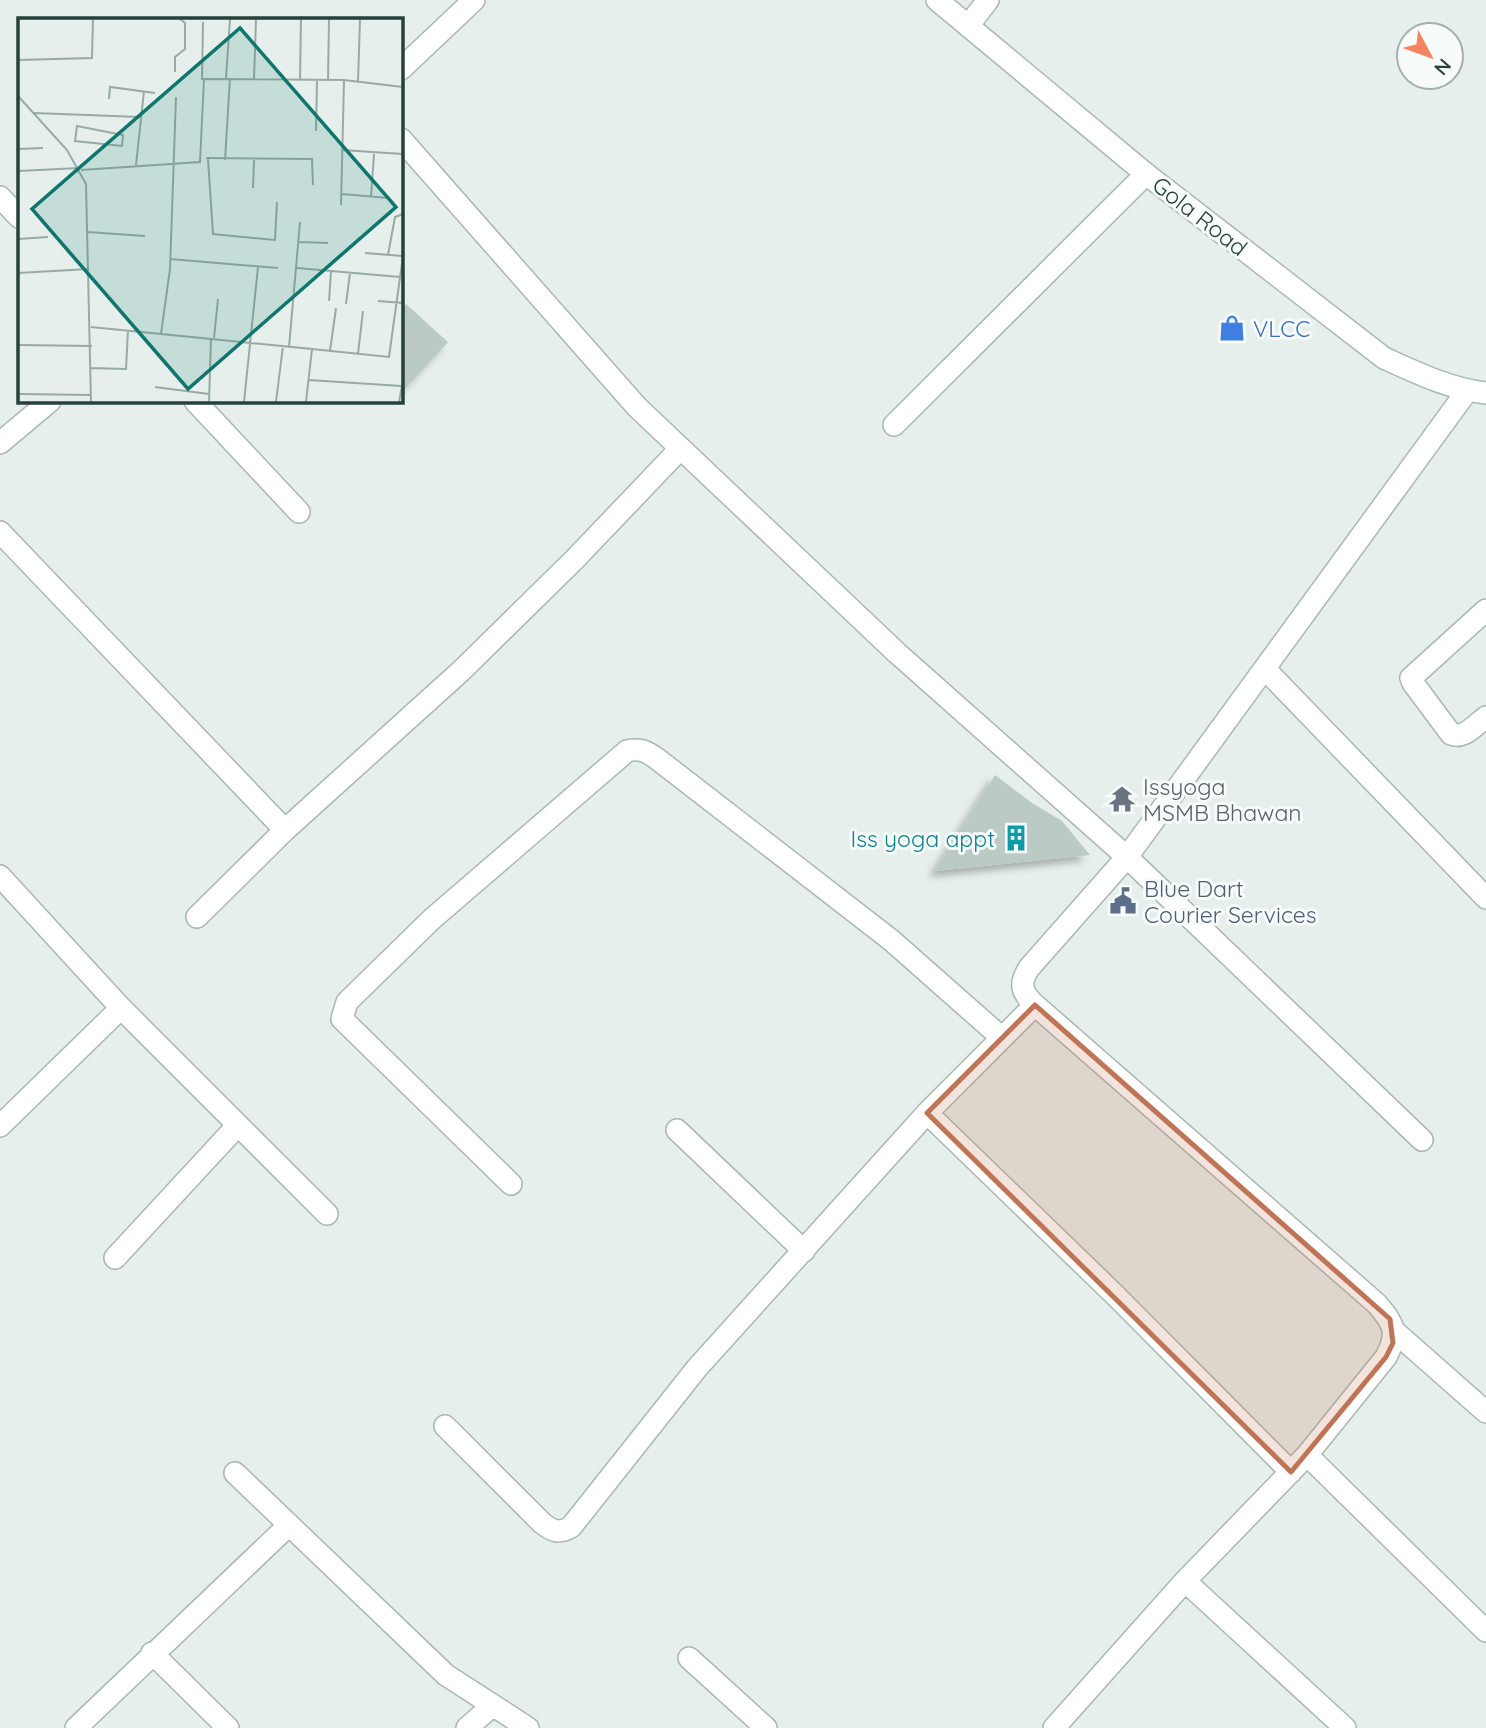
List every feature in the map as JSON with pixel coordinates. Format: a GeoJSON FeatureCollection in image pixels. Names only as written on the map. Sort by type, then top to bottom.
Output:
{"type":"FeatureCollection","features":[{"type":"Feature","properties":{"kind":"street"},"geometry":{"type":"LineString","coordinates":[[402,68],[474,0]]}},
{"type":"Feature","properties":{"kind":"street","name":"Gola Road"},"geometry":{"type":"LineString","coordinates":[[937,0],[1146,174],[1384,358],[1424,377],[1477,392]]}},
{"type":"Feature","properties":{"kind":"street"},"geometry":{"type":"LineString","coordinates":[[968,26],[988,0]]}},
{"type":"Feature","properties":{"kind":"street"},"geometry":{"type":"LineString","coordinates":[[402,140],[637,407],[897,653],[1127,858],[1422,1140]]}},
{"type":"Feature","properties":{"kind":"street"},"geometry":{"type":"LineString","coordinates":[[894,425],[1146,174]]}},
{"type":"Feature","properties":{"kind":"street"},"geometry":{"type":"LineString","coordinates":[[0,197],[18,216]]}},
{"type":"Feature","properties":{"kind":"street"},"geometry":{"type":"LineString","coordinates":[[1054,1728],[1185,1581],[1307,1455],[1386,1357],[1393,1343],[1394,1331],[1390,1319],[1377,1304],[1035,1006],[1021,987],[1029,968],[1127,858],[1265,669],[1477,392]]}},
{"type":"Feature","properties":{"kind":"street"},"geometry":{"type":"LineString","coordinates":[[0,443],[49,402]]}},
{"type":"Feature","properties":{"kind":"street"},"geometry":{"type":"LineString","coordinates":[[196,402],[299,512]]}},
{"type":"Feature","properties":{"kind":"street"},"geometry":{"type":"LineString","coordinates":[[197,917],[285,830],[461,671],[574,560],[680,449]]}},
{"type":"Feature","properties":{"kind":"street"},"geometry":{"type":"LineString","coordinates":[[0,532],[285,830]]}},
{"type":"Feature","properties":{"kind":"street"},"geometry":{"type":"LineString","coordinates":[[1486,610],[1411,678],[1451,734],[1462,736],[1486,717]]}},
{"type":"Feature","properties":{"kind":"street"},"geometry":{"type":"LineString","coordinates":[[1265,669],[1483,889]]}},
{"type":"Feature","properties":{"kind":"street"},"geometry":{"type":"LineString","coordinates":[[511,1184],[342,1019],[347,1002],[432,919],[628,751],[646,751],[656,758],[891,940],[1002,1038]]}},
{"type":"Feature","properties":{"kind":"street"},"geometry":{"type":"LineString","coordinates":[[0,876],[121,1009],[327,1214]]}},
{"type":"Feature","properties":{"kind":"street"},"geometry":{"type":"LineString","coordinates":[[445,1426],[541,1523],[557,1532],[563,1531],[578,1519],[697,1368],[927,1113],[1035,1006]]}},
{"type":"Feature","properties":{"kind":"street"},"geometry":{"type":"LineString","coordinates":[[0,1126],[121,1009]]}},
{"type":"Feature","properties":{"kind":"street"},"geometry":{"type":"LineString","coordinates":[[927,1113],[1116,1296],[1291,1472]]}},
{"type":"Feature","properties":{"kind":"street"},"geometry":{"type":"LineString","coordinates":[[115,1258],[238,1125]]}},
{"type":"Feature","properties":{"kind":"street"},"geometry":{"type":"LineString","coordinates":[[677,1130],[804,1251]]}},
{"type":"Feature","properties":{"kind":"street"},"geometry":{"type":"LineString","coordinates":[[1394,1331],[1486,1412]]}},
{"type":"Feature","properties":{"kind":"street"},"geometry":{"type":"LineString","coordinates":[[1307,1455],[1486,1631]]}},
{"type":"Feature","properties":{"kind":"street"},"geometry":{"type":"LineString","coordinates":[[235,1473],[446,1675],[528,1728]]}},
{"type":"Feature","properties":{"kind":"street"},"geometry":{"type":"LineString","coordinates":[[76,1728],[289,1525]]}},
{"type":"Feature","properties":{"kind":"street"},"geometry":{"type":"LineString","coordinates":[[1185,1581],[1345,1728]]}},
{"type":"Feature","properties":{"kind":"street"},"geometry":{"type":"LineString","coordinates":[[152,1653],[228,1728]]}},
{"type":"Feature","properties":{"kind":"street"},"geometry":{"type":"LineString","coordinates":[[689,1658],[766,1728]]}},
{"type":"Feature","properties":{"kind":"street"},"geometry":{"type":"LineString","coordinates":[[467,1728],[492,1706]]}},
{"type":"Feature","properties":{"kind":"highlighted area"},"geometry":{"type":"Polygon","coordinates":[[[1035,1005],[1390,1319],[1393,1343],[1386,1357],[1291,1472],[927,1113],[1035,1005]]]}},
{"type":"Feature","properties":{"kind":"building"},"geometry":{"type":"Polygon","coordinates":[[[406,304],[448,342],[403,391],[402,390],[402,309],[406,304]]]}},
{"type":"Feature","properties":{"kind":"building","name":"Iss yoga appt"},"geometry":{"type":"Polygon","coordinates":[[[995,775],[1032,803],[1062,821],[1090,855],[935,871],[995,775]]]}},
{"type":"Feature","properties":{"kind":"place","name":"VLCC"},"geometry":{"type":"Point","coordinates":[1232,328]}},
{"type":"Feature","properties":{"kind":"place","name":"Issyoga MSMB Bhawan"},"geometry":{"type":"Point","coordinates":[1122,799]}},
{"type":"Feature","properties":{"kind":"place","name":"Iss yoga appt"},"geometry":{"type":"Point","coordinates":[1016,838]}},
{"type":"Feature","properties":{"kind":"place","name":"Blue Dart Courier Services"},"geometry":{"type":"Point","coordinates":[1123,901]}}]}
